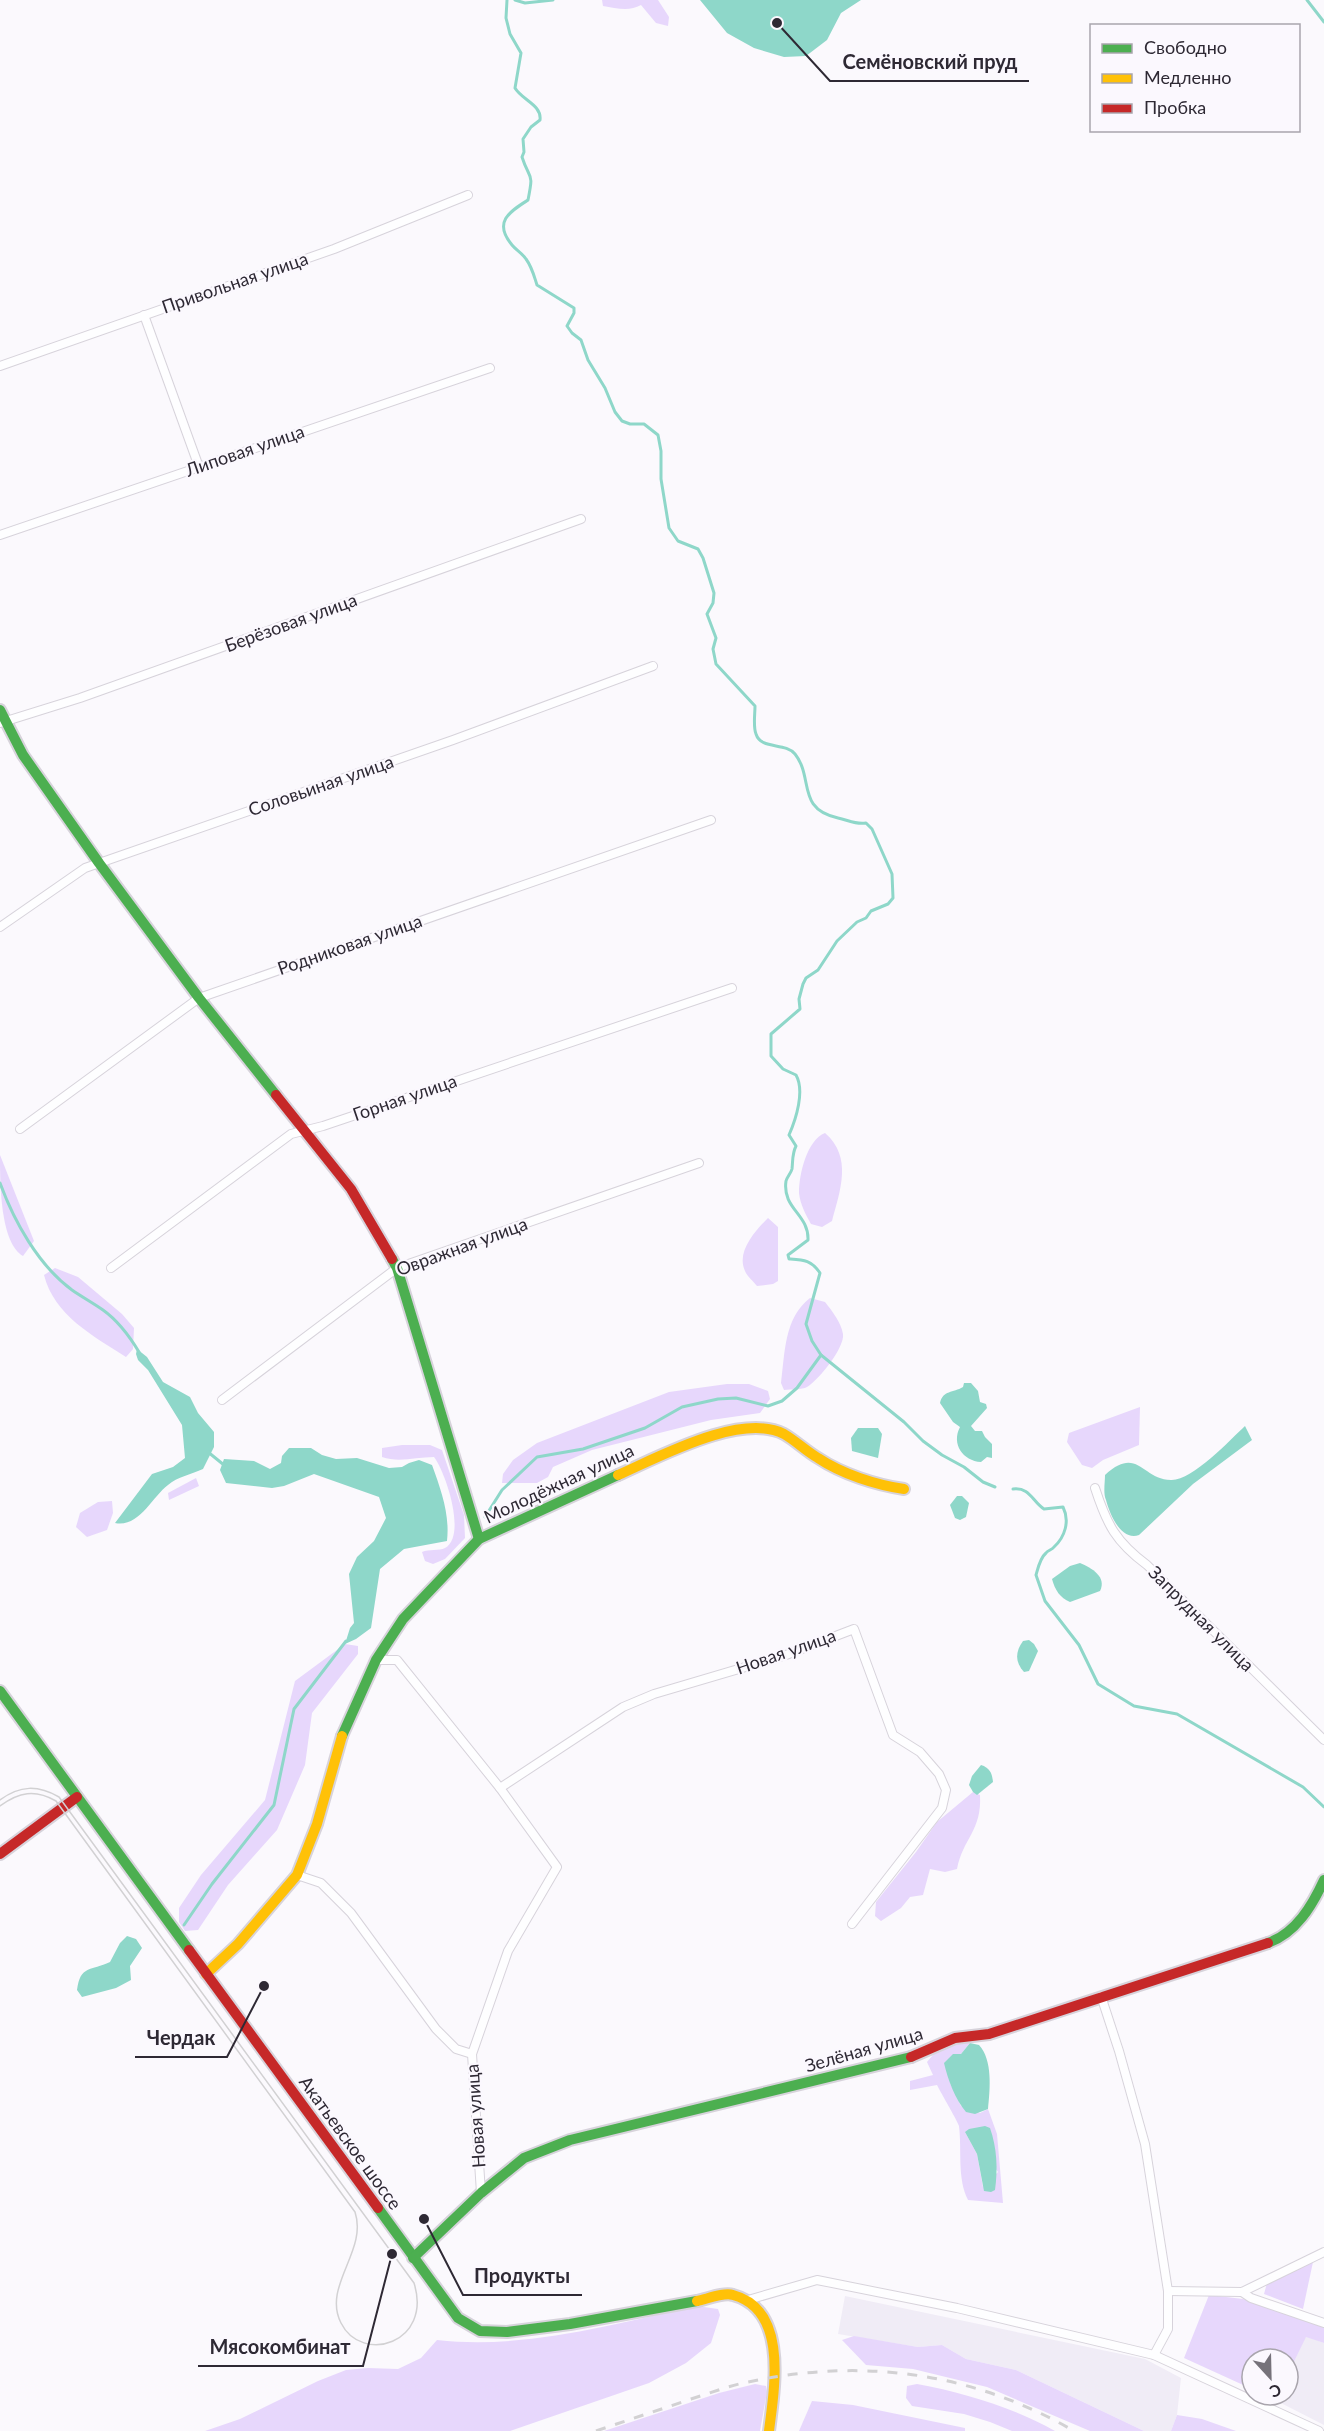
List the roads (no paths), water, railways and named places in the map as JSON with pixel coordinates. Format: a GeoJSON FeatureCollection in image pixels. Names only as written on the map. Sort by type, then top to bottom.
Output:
{"type":"FeatureCollection","features":[{"type":"Feature","properties":{"kind":"street","name":"Привольная улица"},"geometry":{"type":"LineString","coordinates":[[0,366],[334,249],[468,195]]}},
{"type":"Feature","properties":{"kind":"street"},"geometry":{"type":"LineString","coordinates":[[144,315],[199,467]]}},
{"type":"Feature","properties":{"kind":"street","name":"Липовая улица"},"geometry":{"type":"LineString","coordinates":[[0,535],[490,368]]}},
{"type":"Feature","properties":{"kind":"street","name":"Берёзовая улица"},"geometry":{"type":"LineString","coordinates":[[2,718],[80,698],[581,519]]}},
{"type":"Feature","properties":{"kind":"street","name":"Соловьиная улица"},"geometry":{"type":"LineString","coordinates":[[0,927],[73,875],[99,863],[453,740],[653,666]]}},
{"type":"Feature","properties":{"kind":"street"},"geometry":{"type":"LineString","coordinates":[[2,718],[23,755],[99,863],[199,998],[351,1190],[397,1268],[479,1539]]}},
{"type":"Feature","properties":{"kind":"street","name":"Родниковая улица"},"geometry":{"type":"LineString","coordinates":[[20,1129],[199,998],[711,820]]}},
{"type":"Feature","properties":{"kind":"street","name":"Горная улица"},"geometry":{"type":"LineString","coordinates":[[111,1268],[291,1134],[335,1122],[732,988]]}},
{"type":"Feature","properties":{"kind":"street","name":"Овражная улица"},"geometry":{"type":"LineString","coordinates":[[222,1400],[397,1268],[699,1163]]}},
{"type":"Feature","properties":{"kind":"street","name":"Молодёжная улица"},"geometry":{"type":"LineString","coordinates":[[206,1974],[238,1944],[297,1875],[317,1824],[339,1742],[376,1660],[403,1619],[479,1539],[662,1455],[719,1434],[760,1427],[783,1434],[820,1460],[882,1486],[903,1490]]}},
{"type":"Feature","properties":{"kind":"street","name":"Запрудная улица"},"geometry":{"type":"LineString","coordinates":[[1095,1488],[1109,1524],[1125,1549],[1147,1565],[1324,1740]]}},
{"type":"Feature","properties":{"kind":"street","name":"Новая улица"},"geometry":{"type":"LineString","coordinates":[[500,1788],[623,1707],[654,1694],[786,1655],[854,1629],[893,1735],[920,1752],[939,1774],[946,1790],[942,1808],[852,1924]]}},
{"type":"Feature","properties":{"kind":"street","name":"Новая улица"},"geometry":{"type":"LineString","coordinates":[[376,1660],[397,1660],[500,1788],[557,1867],[508,1951],[472,2054],[481,2193]]}},
{"type":"Feature","properties":{"kind":"street","name":"Акатьевское шоссе"},"geometry":{"type":"LineString","coordinates":[[0,1691],[458,2318],[480,2331],[507,2332],[570,2324],[732,2294],[748,2300]]}},
{"type":"Feature","properties":{"kind":"street"},"geometry":{"type":"LineString","coordinates":[[0,1854],[77,1797]]}},
{"type":"Feature","properties":{"kind":"street"},"geometry":{"type":"LineString","coordinates":[[297,1875],[321,1883],[351,1913],[436,2029],[456,2049],[472,2054]]}},
{"type":"Feature","properties":{"kind":"street","name":"Зелёная улица"},"geometry":{"type":"LineString","coordinates":[[413,2258],[481,2193],[524,2158],[570,2140],[909,2058],[955,2038],[989,2034],[1282,1938],[1300,1923],[1315,1901],[1324,1880]]}},
{"type":"Feature","properties":{"kind":"street"},"geometry":{"type":"LineString","coordinates":[[1101,1996],[1119,2050],[1144,2144],[1168,2291],[1168,2329],[1154,2355]]}},
{"type":"Feature","properties":{"kind":"street"},"geometry":{"type":"LineString","coordinates":[[1168,2291],[1242,2292],[1324,2252]]}},
{"type":"Feature","properties":{"kind":"street"},"geometry":{"type":"LineString","coordinates":[[748,2300],[817,2280],[957,2308],[1154,2355],[1319,2431]]}},
{"type":"Feature","properties":{"kind":"street"},"geometry":{"type":"LineString","coordinates":[[1242,2292],[1251,2298],[1324,2323]]}},
{"type":"Feature","properties":{"kind":"street"},"geometry":{"type":"LineString","coordinates":[[748,2300],[763,2314],[772,2337],[775,2356],[769,2431]]}},
{"type":"Feature","properties":{"kind":"waterway"},"geometry":{"type":"LineString","coordinates":[[507,0],[506,18],[510,34],[521,53],[515,88],[535,106],[540,120],[531,127],[523,139],[522,157],[530,177],[530,191],[528,200],[506,218],[504,224],[506,237],[528,262],[537,285],[574,308],[574,313],[567,326],[581,340],[588,360],[605,388],[615,412],[622,421],[630,424],[644,424],[658,435],[661,451],[661,479],[669,528],[678,541],[698,549],[703,558],[714,593],[713,603],[707,614],[716,638],[713,649],[716,664],[755,706],[755,728],[759,739],[768,744],[791,750],[795,754],[801,763],[808,792],[816,808],[838,818],[855,823],[866,823],[872,829],[892,874],[893,898],[888,904],[871,911],[866,918],[857,922],[837,941],[818,970],[806,978],[799,999],[800,1009],[771,1034],[771,1056],[783,1069],[796,1075],[800,1089],[797,1113],[789,1135],[796,1146],[792,1169],[786,1181],[786,1191],[791,1205],[804,1224],[808,1240],[788,1255],[789,1259],[807,1262],[820,1273],[806,1324],[812,1341],[821,1355],[904,1422],[923,1441],[983,1482],[995,1487]]}},
{"type":"Feature","properties":{"kind":"waterway"},"geometry":{"type":"LineString","coordinates":[[515,0],[525,3],[553,0]]}},
{"type":"Feature","properties":{"kind":"waterway"},"geometry":{"type":"LineString","coordinates":[[1307,0],[1324,22]]}},
{"type":"Feature","properties":{"kind":"waterway"},"geometry":{"type":"LineString","coordinates":[[0,1183],[20,1227],[48,1268],[72,1290],[113,1319],[139,1352]]}},
{"type":"Feature","properties":{"kind":"waterway"},"geometry":{"type":"LineString","coordinates":[[485,1517],[502,1490],[537,1457],[583,1449],[645,1428],[682,1407],[718,1399],[736,1398],[768,1406],[782,1401],[797,1388],[821,1355]]}},
{"type":"Feature","properties":{"kind":"waterway"},"geometry":{"type":"LineString","coordinates":[[208,1452],[224,1465]]}},
{"type":"Feature","properties":{"kind":"waterway"},"geometry":{"type":"LineString","coordinates":[[1013,1489],[1027,1492],[1044,1509],[1063,1507],[1066,1518],[1064,1534],[1042,1558],[1036,1575],[1045,1601],[1079,1645],[1098,1684],[1134,1706],[1177,1714],[1303,1787],[1324,1807]]}},
{"type":"Feature","properties":{"kind":"waterway"},"geometry":{"type":"LineString","coordinates":[[184,1925],[212,1884],[274,1805],[294,1709],[346,1641]]}},
{"type":"Feature","properties":{"kind":"tram line"},"geometry":{"type":"LineString","coordinates":[[0,1800],[7,1795],[29,1788],[44,1790],[59,1797],[414,2283],[417,2304],[414,2320],[405,2333],[392,2341],[378,2345],[364,2343],[351,2336],[341,2323],[337,2309],[337,2296],[356,2241],[355,2212],[56,1801],[41,1795],[27,1794],[0,1806]]}},
{"type":"Feature","properties":{"kind":"railway"},"geometry":{"type":"LineString","coordinates":[[596,2431],[739,2384],[826,2371],[911,2374],[953,2382],[994,2394],[1034,2410],[1074,2431]]}},
{"type":"Feature","properties":{"kind":"place","name":"Семёновский пруд"},"geometry":{"type":"Point","coordinates":[777,23]}},
{"type":"Feature","properties":{"kind":"place","name":"Чердак"},"geometry":{"type":"Point","coordinates":[264,1986]}},
{"type":"Feature","properties":{"kind":"place","name":"Продукты"},"geometry":{"type":"Point","coordinates":[424,2219]}},
{"type":"Feature","properties":{"kind":"place","name":"Мясокомбинат"},"geometry":{"type":"Point","coordinates":[392,2254]}}]}
